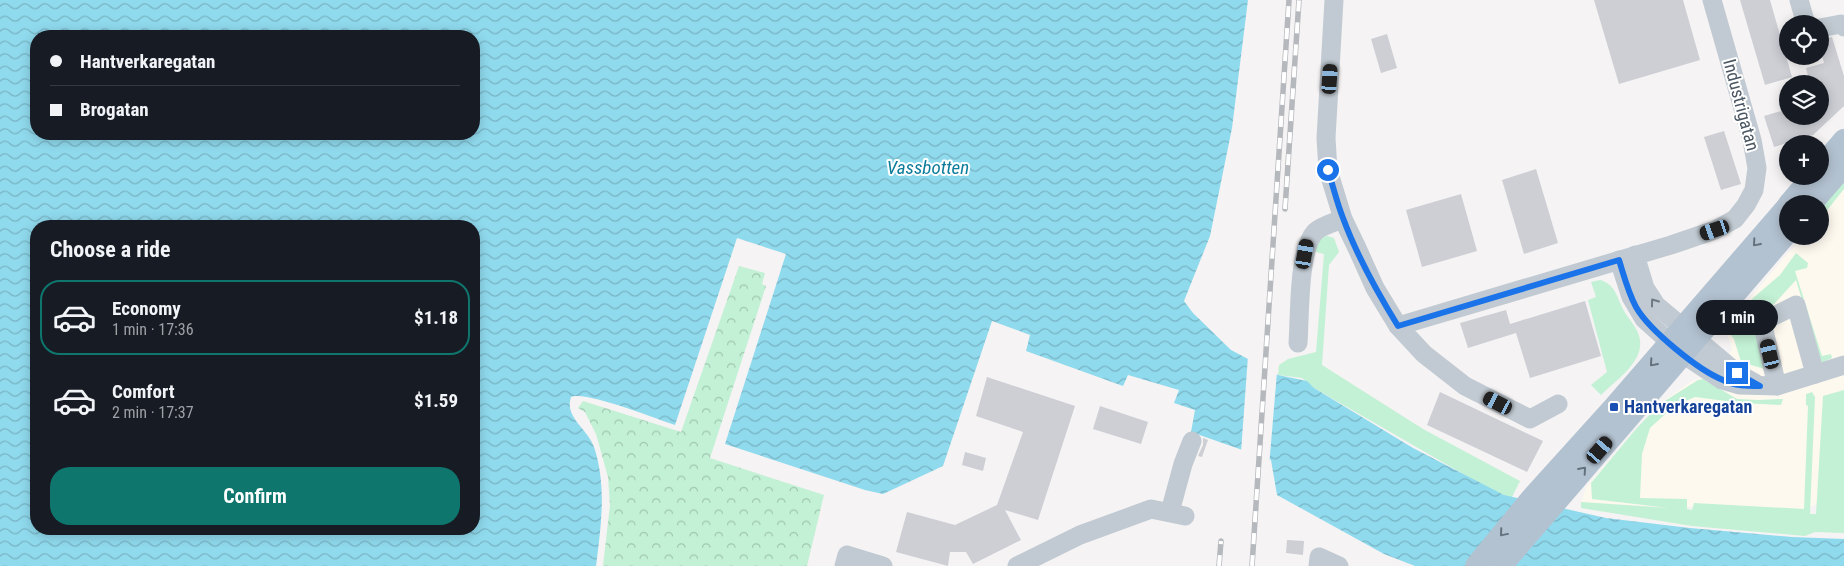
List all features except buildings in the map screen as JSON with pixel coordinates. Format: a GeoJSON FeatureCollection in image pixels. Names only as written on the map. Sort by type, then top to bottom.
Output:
{"type":"FeatureCollection","features":[{"type":"Feature","properties":{"kind":"main road"},"geometry":{"type":"LineString","coordinates":[[1829,158],[1844,140]]}},
{"type":"Feature","properties":{"kind":"main road"},"geometry":{"type":"LineString","coordinates":[[1820,195],[1844,166]]}},
{"type":"Feature","properties":{"kind":"main road"},"geometry":{"type":"LineString","coordinates":[[1797,195],[1805,185]]}},
{"type":"Feature","properties":{"kind":"main road"},"geometry":{"type":"LineString","coordinates":[[1683,341],[1779,217]]}},
{"type":"Feature","properties":{"kind":"main road"},"geometry":{"type":"LineString","coordinates":[[1476,566],[1541,503],[1683,341],[1779,241]]}},
{"type":"Feature","properties":{"kind":"main road"},"geometry":{"type":"LineString","coordinates":[[1501,566],[1541,503]]}},
{"type":"Feature","properties":{"kind":"street"},"geometry":{"type":"LineString","coordinates":[[1334,0],[1326,138],[1328,170],[1343,219],[1375,288],[1398,326],[1424,354],[1465,386],[1530,420],[1558,404]]}},
{"type":"Feature","properties":{"kind":"street","name":"Industrigatan"},"geometry":{"type":"LineString","coordinates":[[1398,326],[1627,258],[1715,230],[1735,219],[1746,205],[1754,190],[1757,168],[1752,140],[1712,0]]}},
{"type":"Feature","properties":{"kind":"street"},"geometry":{"type":"LineString","coordinates":[[1799,0],[1803,15]]}},
{"type":"Feature","properties":{"kind":"street"},"geometry":{"type":"LineString","coordinates":[[1829,26],[1841,24],[1844,27]]}},
{"type":"Feature","properties":{"kind":"street"},"geometry":{"type":"LineString","coordinates":[[1298,344],[1303,264],[1307,244],[1316,230],[1343,219]]}},
{"type":"Feature","properties":{"kind":"street"},"geometry":{"type":"LineString","coordinates":[[1627,258],[1656,305],[1683,341],[1722,380],[1739,385],[1769,386],[1844,365]]}},
{"type":"Feature","properties":{"kind":"street"},"geometry":{"type":"LineString","coordinates":[[1769,386],[1762,322],[1796,305],[1815,374]]}},
{"type":"Feature","properties":{"kind":"street"},"geometry":{"type":"LineString","coordinates":[[1017,566],[1080,535],[1151,509],[1177,514],[1182,464],[1192,441]]}},
{"type":"Feature","properties":{"kind":"street"},"geometry":{"type":"LineString","coordinates":[[844,566],[847,555],[883,566]]}},
{"type":"Feature","properties":{"kind":"street"},"geometry":{"type":"LineString","coordinates":[[1318,566],[1320,557],[1340,566]]}},
{"type":"Feature","properties":{"kind":"shaded area"},"geometry":{"type":"Polygon","coordinates":[[[1844,188],[1844,493],[1805,509],[1646,506],[1581,502],[1587,486],[1659,404],[1692,381],[1703,377],[1712,377],[1732,349],[1725,328],[1788,253],[1796,245],[1829,245],[1829,207],[1844,188]]]}},
{"type":"Feature","properties":{"kind":"green space"},"geometry":{"type":"Polygon","coordinates":[[[1844,174],[1844,189],[1829,208],[1828,195],[1844,174]]]}},
{"type":"Feature","properties":{"kind":"green space"},"geometry":{"type":"Polygon","coordinates":[[[1327,236],[1334,238],[1339,252],[1329,265],[1322,365],[1423,429],[1520,481],[1510,501],[1314,388],[1302,378],[1278,375],[1279,365],[1288,359],[1316,352],[1324,254],[1312,251],[1317,239],[1327,236]]]}},
{"type":"Feature","properties":{"kind":"green space"},"geometry":{"type":"Polygon","coordinates":[[[1796,253],[1808,263],[1807,268],[1795,271],[1822,356],[1831,354],[1832,358],[1823,362],[1817,362],[1817,350],[1796,280],[1756,324],[1771,371],[1741,362],[1728,327],[1753,298],[1780,275],[1796,253]]]}},
{"type":"Feature","properties":{"kind":"green space"},"geometry":{"type":"Polygon","coordinates":[[[739,266],[765,273],[762,284],[766,286],[710,458],[824,495],[807,566],[603,566],[610,505],[608,477],[596,434],[585,412],[578,408],[583,401],[681,432],[739,266]]]}},
{"type":"Feature","properties":{"kind":"green space"},"geometry":{"type":"Polygon","coordinates":[[[1600,280],[1609,285],[1615,292],[1637,330],[1640,342],[1639,351],[1630,368],[1601,395],[1591,385],[1607,372],[1588,300],[1596,297],[1591,282],[1600,280]]]}},
{"type":"Feature","properties":{"kind":"green space"},"geometry":{"type":"Polygon","coordinates":[[[1703,379],[1737,399],[1783,399],[1781,405],[1741,403],[1695,397],[1674,406],[1650,428],[1642,454],[1640,498],[1687,499],[1687,509],[1692,510],[1694,503],[1804,509],[1808,406],[1806,405],[1806,394],[1812,392],[1815,397],[1810,514],[1816,514],[1823,396],[1844,390],[1844,533],[1815,532],[1805,536],[1692,526],[1581,508],[1581,502],[1669,508],[1592,499],[1591,483],[1636,429],[1660,404],[1698,380],[1703,379]]]}},
{"type":"Feature","properties":{"kind":"water","name":"Vassbotten"},"geometry":{"type":"Polygon","coordinates":[[[0,0],[1248,0],[1232,128],[1210,236],[1184,301],[1193,313],[1231,350],[1278,375],[1307,381],[1314,388],[1413,448],[1504,495],[1606,518],[1792,537],[1844,539],[1844,566],[1415,566],[1384,554],[1277,495],[1271,460],[1191,432],[1195,410],[1174,403],[1179,390],[1128,375],[1123,386],[1026,351],[1030,335],[992,321],[943,466],[883,494],[865,490],[725,444],[786,254],[737,238],[675,425],[605,401],[578,396],[571,397],[571,411],[591,441],[598,462],[602,506],[596,566],[0,566],[0,0]]]}},
{"type":"Feature","properties":{"kind":"pier"},"geometry":{"type":"Polygon","coordinates":[[[1248,356],[1277,372],[1269,467],[1268,462],[1241,452],[1248,356]]]}},
{"type":"Feature","properties":{"kind":"railway"},"geometry":{"type":"LineString","coordinates":[[1252,566],[1289,0]]}},
{"type":"Feature","properties":{"kind":"railway"},"geometry":{"type":"LineString","coordinates":[[1285,209],[1299,0]]}},
{"type":"Feature","properties":{"kind":"railway"},"geometry":{"type":"LineString","coordinates":[[1219,566],[1221,541]]}},
{"type":"Feature","properties":{"kind":"place","name":"Hantverkaregatan"},"geometry":{"type":"Point","coordinates":[1614,407]}},
{"type":"Feature","properties":{"kind":"route"},"geometry":{"type":"LineString","coordinates":[[1328,170],[1343,219],[1375,288],[1398,326],[1619,260],[1636,308],[1655,331],[1683,354],[1722,380],[1745,386],[1760,386],[1737,373]]}}]}
